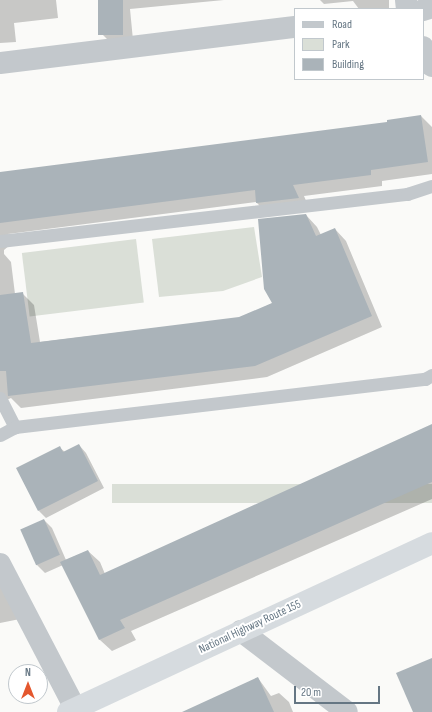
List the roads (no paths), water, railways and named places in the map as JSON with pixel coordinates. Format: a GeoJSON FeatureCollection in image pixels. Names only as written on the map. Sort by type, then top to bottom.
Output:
{"type":"FeatureCollection","features":[{"type":"Feature","properties":{"kind":"highway","name":"National Highway Route 155"},"geometry":{"type":"LineString","coordinates":[[72,710],[432,543]]}},
{"type":"Feature","properties":{"kind":"street"},"geometry":{"type":"LineString","coordinates":[[0,63],[294,27]]}},
{"type":"Feature","properties":{"kind":"street"},"geometry":{"type":"LineString","coordinates":[[424,49],[432,66]]}},
{"type":"Feature","properties":{"kind":"street"},"geometry":{"type":"LineString","coordinates":[[0,564],[72,710]]}},
{"type":"Feature","properties":{"kind":"street"},"geometry":{"type":"LineString","coordinates":[[241,631],[347,712]]}},
{"type":"Feature","properties":{"kind":"lane"},"geometry":{"type":"LineString","coordinates":[[0,241],[407,194],[432,186]]}},
{"type":"Feature","properties":{"kind":"lane"},"geometry":{"type":"LineString","coordinates":[[0,435],[15,427],[425,379],[432,375]]}},
{"type":"Feature","properties":{"kind":"lane"},"geometry":{"type":"LineString","coordinates":[[0,398],[15,427]]}}]}
